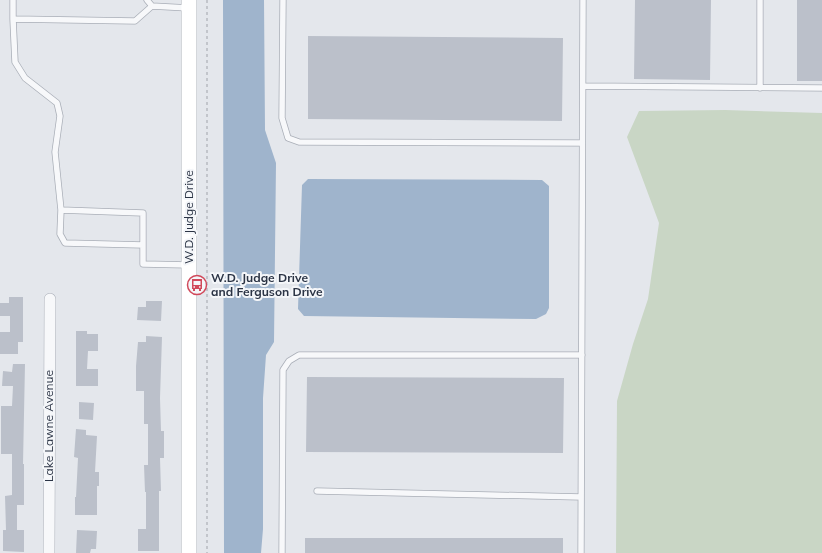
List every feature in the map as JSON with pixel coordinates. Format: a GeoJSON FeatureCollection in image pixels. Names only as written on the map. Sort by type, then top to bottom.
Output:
{"type":"FeatureCollection","features":[{"type":"Feature","properties":{"kind":"street","name":"W.D. Judge Drive"},"geometry":{"type":"LineString","coordinates":[[189,4],[189,553]]}},
{"type":"Feature","properties":{"kind":"street","name":"Lake Lawne Avenue"},"geometry":{"type":"LineString","coordinates":[[49,553],[50,299]]}},
{"type":"Feature","properties":{"kind":"lane"},"geometry":{"type":"LineString","coordinates":[[13,0],[15,62],[25,78],[57,103],[60,116],[54,152],[61,210],[60,234],[65,243],[143,245]]}},
{"type":"Feature","properties":{"kind":"lane"},"geometry":{"type":"LineString","coordinates":[[147,0],[152,6]]}},
{"type":"Feature","properties":{"kind":"lane"},"geometry":{"type":"LineString","coordinates":[[283,0],[282,118],[288,138],[299,142],[582,143]]}},
{"type":"Feature","properties":{"kind":"lane"},"geometry":{"type":"LineString","coordinates":[[581,553],[583,0]]}},
{"type":"Feature","properties":{"kind":"lane"},"geometry":{"type":"LineString","coordinates":[[760,0],[760,88]]}},
{"type":"Feature","properties":{"kind":"lane"},"geometry":{"type":"LineString","coordinates":[[13,19],[135,22],[152,6],[189,4]]}},
{"type":"Feature","properties":{"kind":"lane"},"geometry":{"type":"LineString","coordinates":[[582,86],[822,88]]}},
{"type":"Feature","properties":{"kind":"lane"},"geometry":{"type":"LineString","coordinates":[[61,210],[143,213],[143,264],[189,265]]}},
{"type":"Feature","properties":{"kind":"lane"},"geometry":{"type":"LineString","coordinates":[[282,553],[283,370],[289,361],[299,355],[582,355]]}},
{"type":"Feature","properties":{"kind":"lane"},"geometry":{"type":"LineString","coordinates":[[317,491],[581,497]]}},
{"type":"Feature","properties":{"kind":"path"},"geometry":{"type":"LineString","coordinates":[[207,0],[207,553]]}},
{"type":"Feature","properties":{"kind":"green space"},"geometry":{"type":"Polygon","coordinates":[[[725,110],[822,113],[822,553],[616,553],[617,401],[633,344],[648,299],[659,223],[627,137],[639,111],[725,110]]]}},
{"type":"Feature","properties":{"kind":"water"},"geometry":{"type":"Polygon","coordinates":[[[223,0],[264,0],[265,130],[276,163],[274,342],[266,355],[263,398],[263,529],[261,553],[224,553],[223,0]]]}},
{"type":"Feature","properties":{"kind":"water"},"geometry":{"type":"Polygon","coordinates":[[[308,179],[542,180],[549,186],[549,308],[546,314],[536,319],[304,316],[298,309],[302,185],[308,179]]]}},
{"type":"Feature","properties":{"kind":"building"},"geometry":{"type":"Polygon","coordinates":[[[635,0],[711,0],[710,80],[634,79],[635,0]]]}},
{"type":"Feature","properties":{"kind":"building"},"geometry":{"type":"Polygon","coordinates":[[[797,0],[822,0],[822,81],[797,81],[797,0]]]}},
{"type":"Feature","properties":{"kind":"building"},"geometry":{"type":"Polygon","coordinates":[[[308,36],[563,38],[562,121],[308,119],[308,36]]]}},
{"type":"Feature","properties":{"kind":"building"},"geometry":{"type":"Polygon","coordinates":[[[9,297],[23,297],[23,342],[18,342],[18,354],[0,354],[0,332],[10,332],[10,316],[0,316],[0,303],[9,303],[9,297]]]}},
{"type":"Feature","properties":{"kind":"building"},"geometry":{"type":"Polygon","coordinates":[[[146,301],[162,301],[161,321],[137,320],[138,307],[146,307],[146,301]]]}},
{"type":"Feature","properties":{"kind":"building"},"geometry":{"type":"Polygon","coordinates":[[[76,331],[87,331],[87,334],[98,334],[98,351],[88,351],[87,369],[98,369],[98,386],[76,386],[76,331]]]}},
{"type":"Feature","properties":{"kind":"building"},"geometry":{"type":"Polygon","coordinates":[[[146,336],[162,337],[160,398],[161,431],[164,431],[164,458],[160,458],[161,491],[159,491],[159,551],[138,551],[138,529],[146,529],[144,465],[148,465],[148,424],[144,424],[144,391],[136,391],[136,366],[138,342],[146,342],[146,336]]]}},
{"type":"Feature","properties":{"kind":"building"},"geometry":{"type":"Polygon","coordinates":[[[13,364],[25,364],[23,464],[24,505],[17,505],[17,530],[24,530],[24,552],[3,551],[3,530],[6,530],[5,496],[12,495],[12,454],[1,454],[1,406],[12,406],[13,386],[2,386],[3,371],[12,372],[13,364]]]}},
{"type":"Feature","properties":{"kind":"building"},"geometry":{"type":"Polygon","coordinates":[[[307,377],[564,378],[563,453],[306,452],[307,377]]]}},
{"type":"Feature","properties":{"kind":"building"},"geometry":{"type":"Polygon","coordinates":[[[79,402],[94,403],[93,420],[79,419],[79,402]]]}},
{"type":"Feature","properties":{"kind":"building"},"geometry":{"type":"Polygon","coordinates":[[[76,429],[86,430],[86,435],[97,436],[95,472],[99,472],[99,486],[97,486],[97,515],[75,515],[78,458],[74,457],[76,429]]]}},
{"type":"Feature","properties":{"kind":"building"},"geometry":{"type":"Polygon","coordinates":[[[77,530],[97,531],[96,549],[91,549],[90,553],[76,553],[77,530]]]}},
{"type":"Feature","properties":{"kind":"building"},"geometry":{"type":"Polygon","coordinates":[[[305,538],[563,538],[563,553],[305,553],[305,538]]]}},
{"type":"Feature","properties":{"kind":"place","name":"W.D. Judge Drive and Ferguson Drive"},"geometry":{"type":"Point","coordinates":[197,285]}}]}
